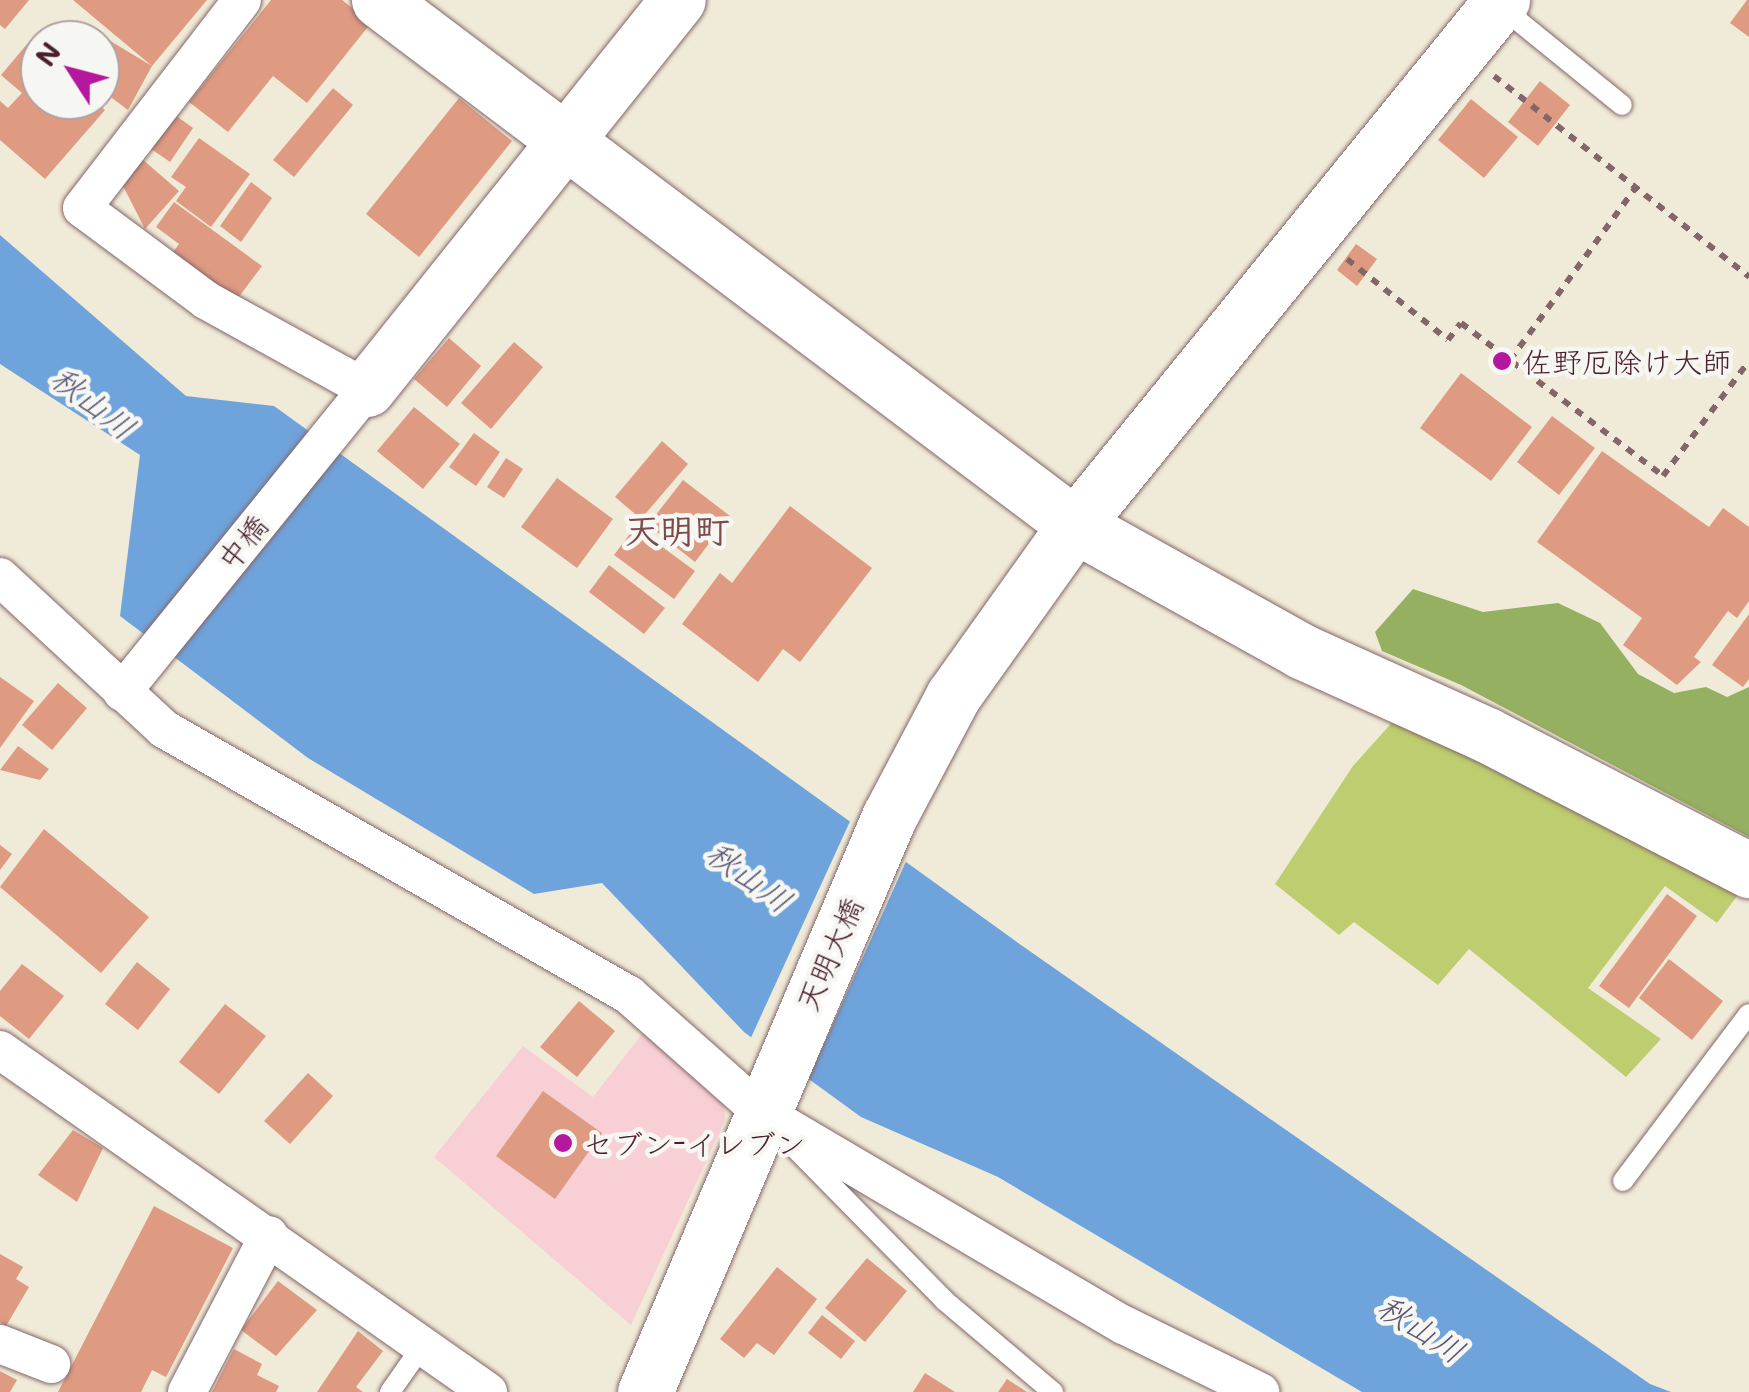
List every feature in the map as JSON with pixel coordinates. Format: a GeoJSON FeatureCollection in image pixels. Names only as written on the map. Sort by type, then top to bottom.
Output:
{"type":"FeatureCollection","features":[{"type":"Feature","properties":{"kind":"street"},"geometry":{"type":"LineString","coordinates":[[242,0],[82,208],[206,300],[356,401],[678,0]]}},
{"type":"Feature","properties":{"kind":"street"},"geometry":{"type":"LineString","coordinates":[[379,0],[1075,525],[1301,652],[1487,736],[1749,870]]}},
{"type":"Feature","properties":{"kind":"street","name":"天明大橋"},"geometry":{"type":"LineString","coordinates":[[644,1392],[889,817],[953,696],[1075,525],[1500,2]]}},
{"type":"Feature","properties":{"kind":"street","name":"中橋"},"geometry":{"type":"LineString","coordinates":[[131,681],[356,401]]}},
{"type":"Feature","properties":{"kind":"street"},"geometry":{"type":"LineString","coordinates":[[0,577],[131,681],[164,729],[628,995],[765,1101],[1124,1324],[1260,1392]]}},
{"type":"Feature","properties":{"kind":"street"},"geometry":{"type":"LineString","coordinates":[[0,1050],[488,1392]]}},
{"type":"Feature","properties":{"kind":"street"},"geometry":{"type":"LineString","coordinates":[[187,1392],[269,1235]]}},
{"type":"Feature","properties":{"kind":"street"},"geometry":{"type":"LineString","coordinates":[[0,1344],[51,1364]]}},
{"type":"Feature","properties":{"kind":"lane"},"geometry":{"type":"LineString","coordinates":[[1500,2],[1622,104]]}},
{"type":"Feature","properties":{"kind":"lane"},"geometry":{"type":"LineString","coordinates":[[1623,1180],[1749,1014]]}},
{"type":"Feature","properties":{"kind":"lane"},"geometry":{"type":"LineString","coordinates":[[765,1101],[944,1300],[1053,1392]]}},
{"type":"Feature","properties":{"kind":"lane"},"geometry":{"type":"LineString","coordinates":[[390,1392],[423,1345]]}},
{"type":"Feature","properties":{"kind":"path"},"geometry":{"type":"LineString","coordinates":[[1462,51],[1749,277]]}},
{"type":"Feature","properties":{"kind":"path"},"geometry":{"type":"LineString","coordinates":[[1510,360],[1636,186]]}},
{"type":"Feature","properties":{"kind":"path"},"geometry":{"type":"LineString","coordinates":[[1314,232],[1448,340],[1460,323],[1663,476],[1749,360]]}},
{"type":"Feature","properties":{"kind":"shaded area"},"geometry":{"type":"Polygon","coordinates":[[[649,1025],[724,1097],[725,1120],[631,1325],[434,1157],[523,1046],[593,1097],[649,1025]]]}},
{"type":"Feature","properties":{"kind":"green space"},"geometry":{"type":"Polygon","coordinates":[[[1413,589],[1483,612],[1558,603],[1600,623],[1638,674],[1674,693],[1706,687],[1727,697],[1749,687],[1749,837],[1461,685],[1382,651],[1375,632],[1413,589]]]}},
{"type":"Feature","properties":{"kind":"green space"},"geometry":{"type":"Polygon","coordinates":[[[1397,717],[1740,892],[1717,923],[1665,886],[1588,988],[1661,1039],[1626,1077],[1469,949],[1438,985],[1354,922],[1339,935],[1275,884],[1353,766],[1397,717]]]}},
{"type":"Feature","properties":{"kind":"water","name":"秋山川"},"geometry":{"type":"Polygon","coordinates":[[[0,235],[186,396],[274,406],[1021,945],[1650,1384],[1671,1392],[1362,1392],[998,1177],[861,1117],[744,1032],[602,883],[534,894],[308,758],[120,616],[140,455],[0,364],[0,235]]]}},
{"type":"Feature","properties":{"kind":"pier"},"geometry":{"type":"Polygon","coordinates":[[[852,817],[908,857],[806,1084],[749,1042],[852,817]]]}},
{"type":"Feature","properties":{"kind":"building"},"geometry":{"type":"Polygon","coordinates":[[[0,0],[29,0],[5,29],[0,25],[0,0]]]}},
{"type":"Feature","properties":{"kind":"building"},"geometry":{"type":"Polygon","coordinates":[[[73,0],[207,0],[152,66],[120,39],[120,20],[97,20],[73,0]]]}},
{"type":"Feature","properties":{"kind":"building"},"geometry":{"type":"Polygon","coordinates":[[[271,0],[342,0],[371,23],[307,103],[273,76],[228,132],[189,102],[271,0]]]}},
{"type":"Feature","properties":{"kind":"building"},"geometry":{"type":"Polygon","coordinates":[[[1749,0],[1749,37],[1730,23],[1749,0]]]}},
{"type":"Feature","properties":{"kind":"building"},"geometry":{"type":"Polygon","coordinates":[[[120,47],[152,66],[128,110],[120,104],[120,47]]]}},
{"type":"Feature","properties":{"kind":"building"},"geometry":{"type":"Polygon","coordinates":[[[20,52],[20,91],[1,75],[20,52]]]}},
{"type":"Feature","properties":{"kind":"building"},"geometry":{"type":"Polygon","coordinates":[[[1540,81],[1570,105],[1538,146],[1508,122],[1540,81]]]}},
{"type":"Feature","properties":{"kind":"building"},"geometry":{"type":"Polygon","coordinates":[[[333,88],[353,105],[294,177],[273,160],[333,88]]]}},
{"type":"Feature","properties":{"kind":"building"},"geometry":{"type":"Polygon","coordinates":[[[20,95],[20,120],[96,120],[45,179],[0,140],[0,101],[8,108],[20,95]]]}},
{"type":"Feature","properties":{"kind":"building"},"geometry":{"type":"Polygon","coordinates":[[[459,98],[512,141],[419,257],[366,214],[459,98]]]}},
{"type":"Feature","properties":{"kind":"building"},"geometry":{"type":"Polygon","coordinates":[[[1471,99],[1518,137],[1484,178],[1438,140],[1471,99]]]}},
{"type":"Feature","properties":{"kind":"building"},"geometry":{"type":"Polygon","coordinates":[[[168,110],[193,128],[170,162],[144,144],[168,110]]]}},
{"type":"Feature","properties":{"kind":"building"},"geometry":{"type":"Polygon","coordinates":[[[199,138],[250,174],[211,227],[176,201],[186,187],[171,177],[199,138]]]}},
{"type":"Feature","properties":{"kind":"building"},"geometry":{"type":"Polygon","coordinates":[[[142,159],[179,191],[145,229],[121,182],[142,159]]]}},
{"type":"Feature","properties":{"kind":"building"},"geometry":{"type":"Polygon","coordinates":[[[251,182],[272,198],[241,242],[220,226],[251,182]]]}},
{"type":"Feature","properties":{"kind":"building"},"geometry":{"type":"Polygon","coordinates":[[[174,202],[262,266],[232,306],[168,259],[179,244],[156,227],[174,202]]]}},
{"type":"Feature","properties":{"kind":"building"},"geometry":{"type":"Polygon","coordinates":[[[1356,244],[1377,259],[1357,286],[1337,270],[1356,244]]]}},
{"type":"Feature","properties":{"kind":"building"},"geometry":{"type":"Polygon","coordinates":[[[449,338],[481,366],[447,407],[414,379],[449,338]]]}},
{"type":"Feature","properties":{"kind":"building"},"geometry":{"type":"Polygon","coordinates":[[[514,342],[543,367],[491,429],[461,403],[514,342]]]}},
{"type":"Feature","properties":{"kind":"building"},"geometry":{"type":"Polygon","coordinates":[[[1461,373],[1532,427],[1491,481],[1420,428],[1461,373]]]}},
{"type":"Feature","properties":{"kind":"building"},"geometry":{"type":"Polygon","coordinates":[[[414,407],[460,444],[423,489],[377,451],[414,407]]]}},
{"type":"Feature","properties":{"kind":"building"},"geometry":{"type":"Polygon","coordinates":[[[1552,416],[1595,448],[1559,495],[1517,462],[1552,416]]]}},
{"type":"Feature","properties":{"kind":"building"},"geometry":{"type":"Polygon","coordinates":[[[474,433],[500,452],[476,486],[449,467],[474,433]]]}},
{"type":"Feature","properties":{"kind":"building"},"geometry":{"type":"Polygon","coordinates":[[[662,441],[688,464],[641,519],[615,497],[662,441]]]}},
{"type":"Feature","properties":{"kind":"building"},"geometry":{"type":"Polygon","coordinates":[[[1602,451],[1709,527],[1723,508],[1749,527],[1749,601],[1737,618],[1728,611],[1694,657],[1701,662],[1677,685],[1623,645],[1642,618],[1537,542],[1602,451]]]}},
{"type":"Feature","properties":{"kind":"building"},"geometry":{"type":"Polygon","coordinates":[[[506,458],[523,469],[504,498],[487,487],[506,458]]]}},
{"type":"Feature","properties":{"kind":"building"},"geometry":{"type":"Polygon","coordinates":[[[557,478],[613,519],[577,568],[521,527],[557,478]]]}},
{"type":"Feature","properties":{"kind":"building"},"geometry":{"type":"Polygon","coordinates":[[[683,480],[730,516],[695,562],[648,525],[683,480]]]}},
{"type":"Feature","properties":{"kind":"building"},"geometry":{"type":"Polygon","coordinates":[[[790,506],[872,568],[800,662],[783,649],[758,682],[682,624],[720,573],[732,583],[790,506]]]}},
{"type":"Feature","properties":{"kind":"building"},"geometry":{"type":"Polygon","coordinates":[[[635,527],[695,571],[674,599],[614,555],[635,527]]]}},
{"type":"Feature","properties":{"kind":"building"},"geometry":{"type":"Polygon","coordinates":[[[609,565],[665,608],[644,634],[589,592],[609,565]]]}},
{"type":"Feature","properties":{"kind":"building"},"geometry":{"type":"Polygon","coordinates":[[[1749,614],[1749,679],[1743,687],[1712,665],[1749,614]]]}},
{"type":"Feature","properties":{"kind":"building"},"geometry":{"type":"Polygon","coordinates":[[[0,677],[34,701],[0,748],[0,677]]]}},
{"type":"Feature","properties":{"kind":"building"},"geometry":{"type":"Polygon","coordinates":[[[58,683],[87,708],[52,750],[22,725],[58,683]]]}},
{"type":"Feature","properties":{"kind":"building"},"geometry":{"type":"Polygon","coordinates":[[[18,746],[49,769],[40,780],[0,770],[18,746]]]}},
{"type":"Feature","properties":{"kind":"building"},"geometry":{"type":"Polygon","coordinates":[[[44,829],[149,917],[101,973],[0,887],[44,829]]]}},
{"type":"Feature","properties":{"kind":"building"},"geometry":{"type":"Polygon","coordinates":[[[0,845],[12,854],[0,870],[0,845]]]}},
{"type":"Feature","properties":{"kind":"building"},"geometry":{"type":"Polygon","coordinates":[[[1667,894],[1697,916],[1629,1008],[1599,986],[1667,894]]]}},
{"type":"Feature","properties":{"kind":"building"},"geometry":{"type":"Polygon","coordinates":[[[1669,959],[1723,1001],[1692,1040],[1639,998],[1669,959]]]}},
{"type":"Feature","properties":{"kind":"building"},"geometry":{"type":"Polygon","coordinates":[[[137,962],[170,989],[138,1030],[105,1004],[137,962]]]}},
{"type":"Feature","properties":{"kind":"building"},"geometry":{"type":"Polygon","coordinates":[[[22,964],[64,996],[29,1039],[0,1016],[0,991],[22,964]]]}},
{"type":"Feature","properties":{"kind":"building"},"geometry":{"type":"Polygon","coordinates":[[[579,1001],[615,1031],[577,1077],[540,1047],[579,1001]]]}},
{"type":"Feature","properties":{"kind":"building"},"geometry":{"type":"Polygon","coordinates":[[[225,1004],[266,1036],[219,1094],[179,1062],[225,1004]]]}},
{"type":"Feature","properties":{"kind":"building"},"geometry":{"type":"Polygon","coordinates":[[[308,1073],[333,1096],[290,1144],[264,1121],[308,1073]]]}},
{"type":"Feature","properties":{"kind":"building"},"geometry":{"type":"Polygon","coordinates":[[[543,1091],[602,1133],[555,1199],[496,1156],[543,1091]]]}},
{"type":"Feature","properties":{"kind":"building"},"geometry":{"type":"Polygon","coordinates":[[[73,1130],[103,1148],[77,1202],[38,1175],[73,1130]]]}},
{"type":"Feature","properties":{"kind":"building"},"geometry":{"type":"Polygon","coordinates":[[[154,1206],[233,1248],[166,1377],[152,1370],[141,1392],[58,1392],[154,1206]]]}},
{"type":"Feature","properties":{"kind":"building"},"geometry":{"type":"Polygon","coordinates":[[[0,1254],[23,1267],[16,1279],[29,1287],[6,1326],[0,1322],[0,1254]]]}},
{"type":"Feature","properties":{"kind":"building"},"geometry":{"type":"Polygon","coordinates":[[[867,1258],[907,1291],[865,1342],[825,1308],[867,1258]]]}},
{"type":"Feature","properties":{"kind":"building"},"geometry":{"type":"Polygon","coordinates":[[[777,1267],[817,1299],[774,1355],[757,1343],[744,1358],[720,1339],[777,1267]]]}},
{"type":"Feature","properties":{"kind":"building"},"geometry":{"type":"Polygon","coordinates":[[[278,1281],[317,1310],[276,1356],[241,1330],[278,1281]]]}},
{"type":"Feature","properties":{"kind":"building"},"geometry":{"type":"Polygon","coordinates":[[[822,1315],[855,1341],[841,1359],[808,1333],[822,1315]]]}},
{"type":"Feature","properties":{"kind":"building"},"geometry":{"type":"Polygon","coordinates":[[[358,1331],[383,1351],[356,1387],[363,1392],[317,1392],[358,1331]]]}},
{"type":"Feature","properties":{"kind":"building"},"geometry":{"type":"Polygon","coordinates":[[[234,1349],[262,1364],[257,1375],[279,1386],[276,1392],[212,1392],[234,1349]]]}},
{"type":"Feature","properties":{"kind":"building"},"geometry":{"type":"Polygon","coordinates":[[[0,1371],[17,1380],[10,1392],[0,1392],[0,1371]]]}},
{"type":"Feature","properties":{"kind":"building"},"geometry":{"type":"Polygon","coordinates":[[[925,1373],[955,1392],[913,1392],[925,1373]]]}},
{"type":"Feature","properties":{"kind":"building"},"geometry":{"type":"Polygon","coordinates":[[[1007,1379],[1027,1392],[998,1392],[1007,1379]]]}},
{"type":"Feature","properties":{"kind":"place","name":"佐野厄除け大師"},"geometry":{"type":"Point","coordinates":[1502,361]}},
{"type":"Feature","properties":{"kind":"place","name":"セブン-イレブン"},"geometry":{"type":"Point","coordinates":[563,1143]}},
{"type":"Feature","properties":{"kind":"district","name":"天明町"},"geometry":{"type":"Point","coordinates":[677,529]}}]}
